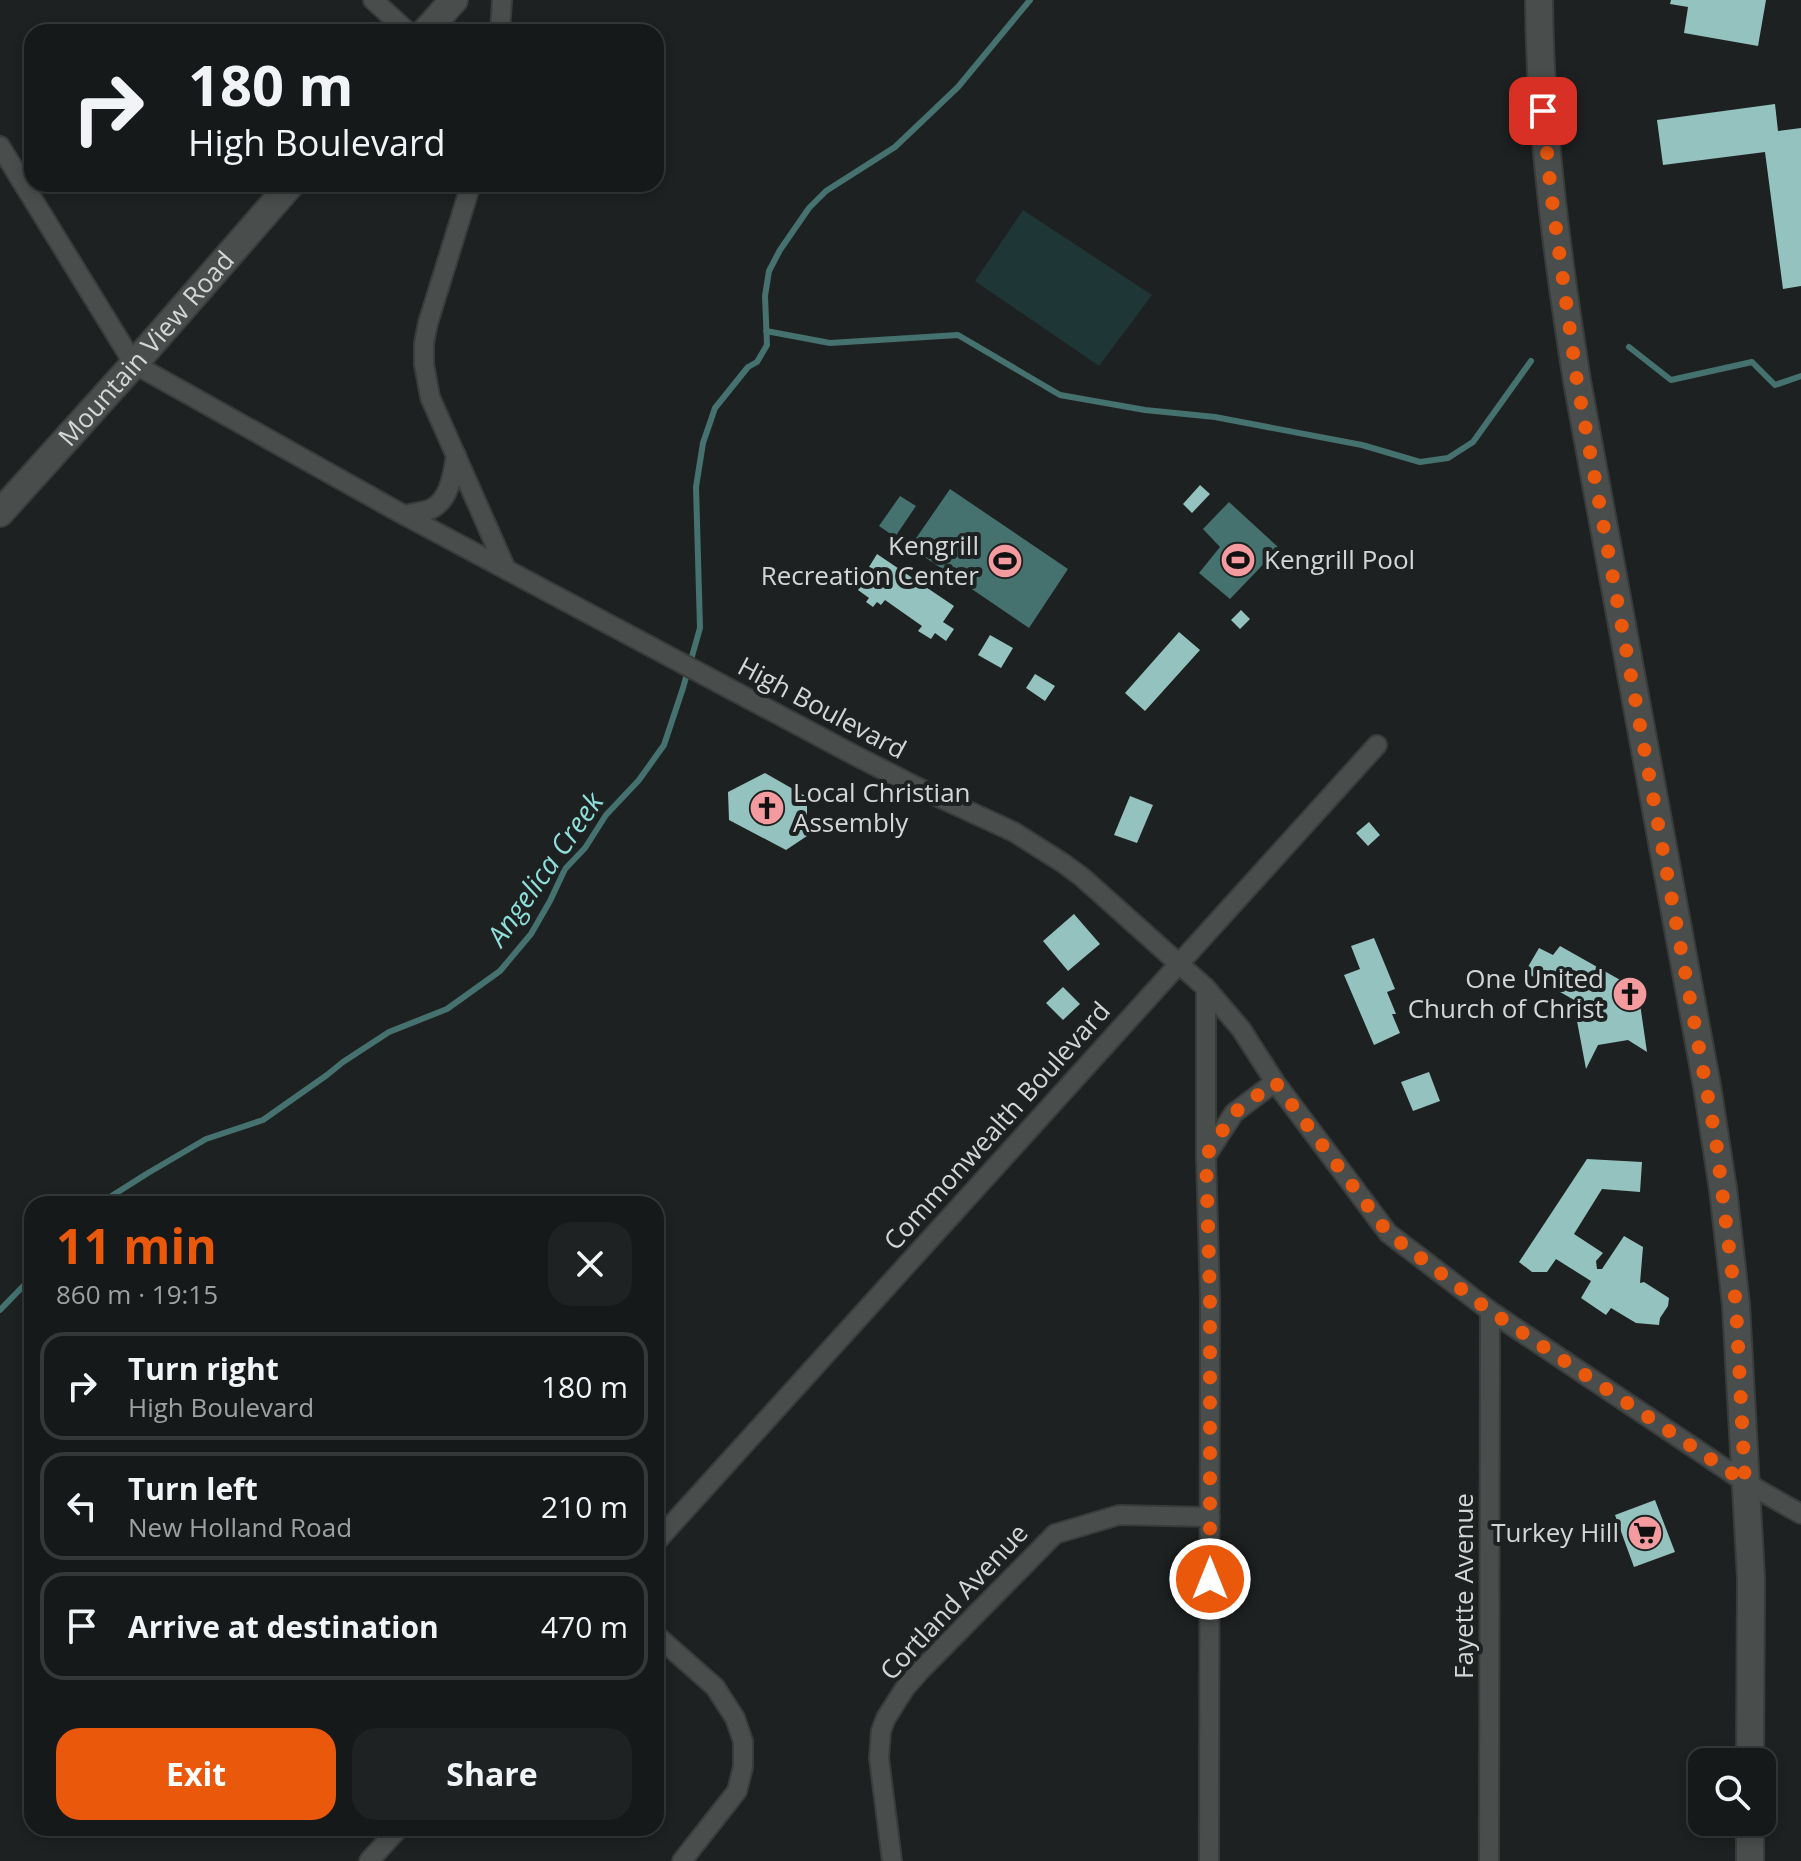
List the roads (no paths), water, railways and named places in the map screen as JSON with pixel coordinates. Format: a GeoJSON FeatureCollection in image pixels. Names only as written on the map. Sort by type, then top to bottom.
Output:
{"type":"FeatureCollection","features":[{"type":"Feature","properties":{"kind":"main road"},"geometry":{"type":"LineString","coordinates":[[432,24],[454,0]]}},
{"type":"Feature","properties":{"kind":"main road"},"geometry":{"type":"LineString","coordinates":[[1539,0],[1546,148],[1566,312],[1718,1153],[1736,1305],[1751,1578],[1750,1748]]}},
{"type":"Feature","properties":{"kind":"main road","name":"Mountain View Road"},"geometry":{"type":"LineString","coordinates":[[0,513],[284,192]]}},
{"type":"Feature","properties":{"kind":"main road"},"geometry":{"type":"LineString","coordinates":[[1750,1836],[1750,1861]]}},
{"type":"Feature","properties":{"kind":"street"},"geometry":{"type":"LineString","coordinates":[[373,0],[399,24]]}},
{"type":"Feature","properties":{"kind":"street"},"geometry":{"type":"LineString","coordinates":[[500,24],[502,0]]}},
{"type":"Feature","properties":{"kind":"street","name":"High Boulevard"},"geometry":{"type":"LineString","coordinates":[[0,146],[24,185]]}},
{"type":"Feature","properties":{"kind":"street","name":"High Boulevard"},"geometry":{"type":"LineString","coordinates":[[28,192],[134,364],[404,515],[720,684],[923,790],[1014,832],[1082,877],[1206,988],[1241,1029],[1275,1082],[1388,1233],[1490,1311],[1745,1482],[1801,1514]]}},
{"type":"Feature","properties":{"kind":"street"},"geometry":{"type":"LineString","coordinates":[[469,192],[428,323],[424,364],[430,397],[506,569]]}},
{"type":"Feature","properties":{"kind":"street"},"geometry":{"type":"LineString","coordinates":[[404,515],[433,508],[443,497],[451,482],[456,455]]}},
{"type":"Feature","properties":{"kind":"street","name":"Commonwealth Boulevard"},"geometry":{"type":"LineString","coordinates":[[664,1533],[1377,745]]}},
{"type":"Feature","properties":{"kind":"street"},"geometry":{"type":"LineString","coordinates":[[1206,988],[1210,1298],[1209,1861]]}},
{"type":"Feature","properties":{"kind":"street"},"geometry":{"type":"LineString","coordinates":[[1206,1156],[1234,1113],[1275,1082]]}},
{"type":"Feature","properties":{"kind":"street","name":"Fayette Avenue"},"geometry":{"type":"LineString","coordinates":[[1489,1861],[1490,1311]]}},
{"type":"Feature","properties":{"kind":"street","name":"Cortland Avenue"},"geometry":{"type":"LineString","coordinates":[[892,1861],[879,1746],[886,1718],[920,1671],[1055,1534],[1119,1515],[1210,1517]]}},
{"type":"Feature","properties":{"kind":"street"},"geometry":{"type":"LineString","coordinates":[[664,1642],[715,1687],[735,1718],[743,1741],[743,1767],[737,1791],[682,1861]]}},
{"type":"Feature","properties":{"kind":"street"},"geometry":{"type":"LineString","coordinates":[[369,1861],[392,1836]]}},
{"type":"Feature","properties":{"kind":"waterway","name":"Angelica Creek"},"geometry":{"type":"LineString","coordinates":[[112,1196],[206,1139],[263,1120],[389,1032],[447,1009],[500,971],[531,934],[565,869],[585,848],[606,815],[639,780],[664,745],[700,628],[696,487],[703,443],[715,408],[748,367],[757,362],[767,345],[765,296],[769,271],[780,250],[809,208],[826,191],[895,147],[958,87],[1030,0]]}},
{"type":"Feature","properties":{"kind":"waterway"},"geometry":{"type":"LineString","coordinates":[[766,331],[830,343],[958,335],[1060,395],[1145,410],[1215,417],[1362,445],[1420,462],[1448,458],[1473,442],[1531,361]]}},
{"type":"Feature","properties":{"kind":"waterway"},"geometry":{"type":"LineString","coordinates":[[1629,347],[1671,380],[1752,362],[1775,385],[1801,376]]}},
{"type":"Feature","properties":{"kind":"waterway","name":"Angelica Creek"},"geometry":{"type":"LineString","coordinates":[[0,1310],[24,1285]]}},
{"type":"Feature","properties":{"kind":"place","name":"Kengrill Pool"},"geometry":{"type":"Point","coordinates":[1238,560]}},
{"type":"Feature","properties":{"kind":"place","name":"Kengrill Recreation Center"},"geometry":{"type":"Point","coordinates":[1005,561]}},
{"type":"Feature","properties":{"kind":"place","name":"Local Christian Assembly"},"geometry":{"type":"Point","coordinates":[767,808]}},
{"type":"Feature","properties":{"kind":"place","name":"One United Church of Christ"},"geometry":{"type":"Point","coordinates":[1630,994]}},
{"type":"Feature","properties":{"kind":"place","name":"Turkey Hill"},"geometry":{"type":"Point","coordinates":[1645,1533]}}]}
